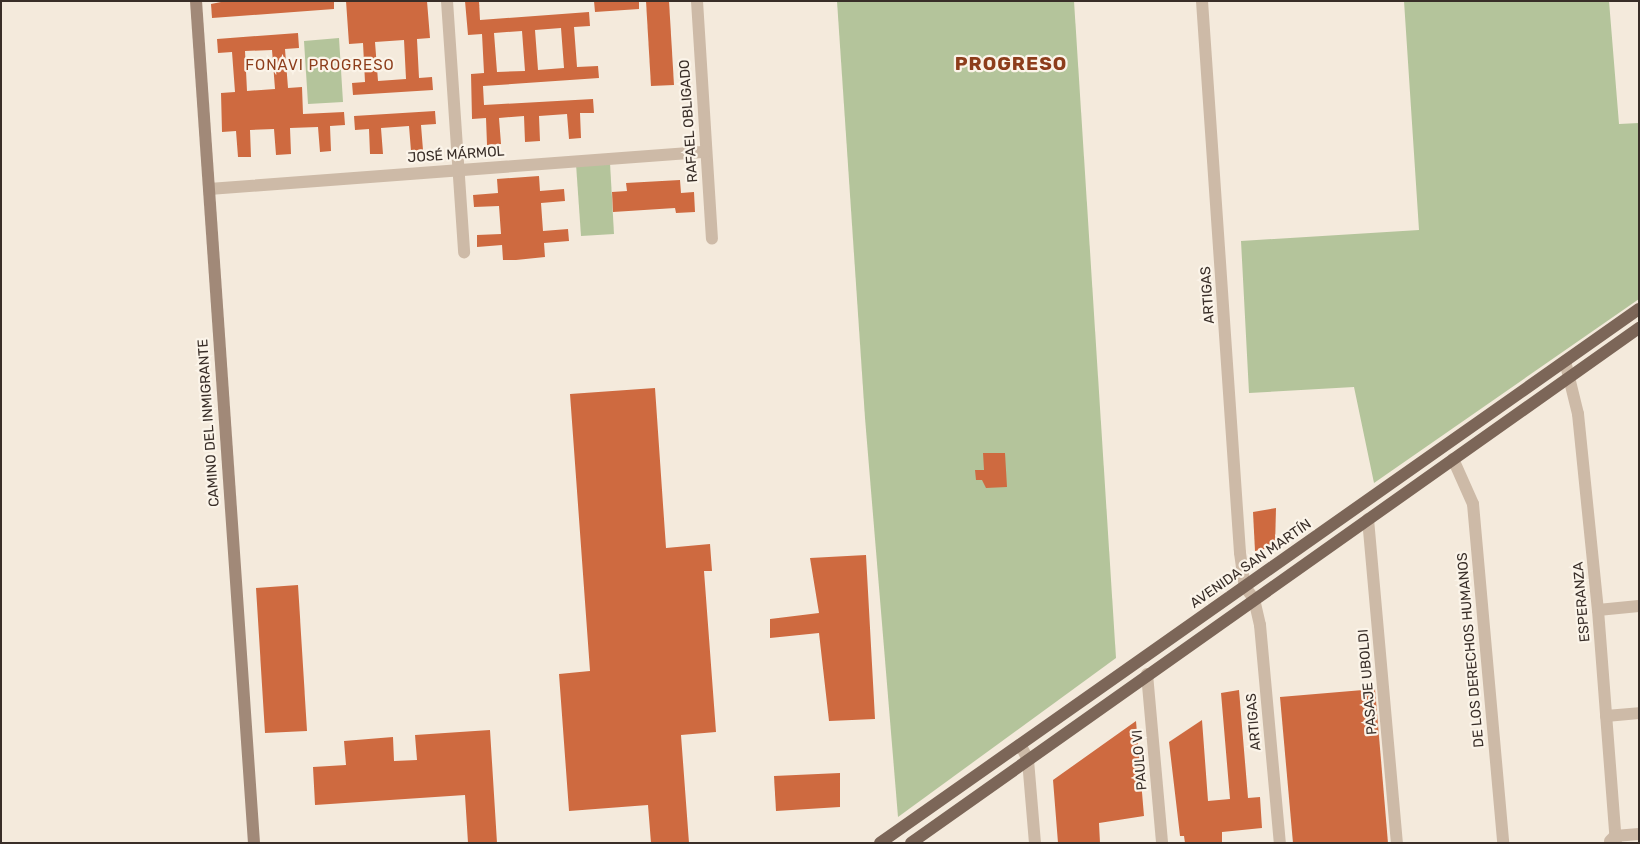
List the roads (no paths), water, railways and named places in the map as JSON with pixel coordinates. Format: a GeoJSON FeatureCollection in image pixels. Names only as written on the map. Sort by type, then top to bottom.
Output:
{"type":"FeatureCollection","features":[{"type":"Feature","properties":{"kind":"main road","name":"CAMINO DEL INMIGRANTE"},"geometry":{"type":"LineString","coordinates":[[196,1],[254,843]]}},
{"type":"Feature","properties":{"kind":"main road","name":"AVENIDA SAN MARTÍN"},"geometry":{"type":"LineString","coordinates":[[880,843],[1021,746],[1639,309]]}},
{"type":"Feature","properties":{"kind":"main road"},"geometry":{"type":"LineString","coordinates":[[910,843],[1639,328]]}},
{"type":"Feature","properties":{"kind":"street"},"geometry":{"type":"LineString","coordinates":[[447,1],[464,252]]}},
{"type":"Feature","properties":{"kind":"street","name":"RAFAEL OBLIGADO"},"geometry":{"type":"LineString","coordinates":[[697,1],[712,239]]}},
{"type":"Feature","properties":{"kind":"street","name":"ARTIGAS"},"geometry":{"type":"LineString","coordinates":[[1202,1],[1240,553],[1245,587]]}},
{"type":"Feature","properties":{"kind":"street","name":"JOSÉ MÁRMOL"},"geometry":{"type":"LineString","coordinates":[[208,189],[706,152]]}},
{"type":"Feature","properties":{"kind":"street","name":"ESPERANZA"},"geometry":{"type":"LineString","coordinates":[[1565,361],[1578,414],[1598,610],[1613,840]]}},
{"type":"Feature","properties":{"kind":"street","name":"DE LOS DERECHOS HUMANOS"},"geometry":{"type":"LineString","coordinates":[[1454,459],[1473,504],[1504,843]]}},
{"type":"Feature","properties":{"kind":"street","name":"PASAJE UBOLDI"},"geometry":{"type":"LineString","coordinates":[[1368,519],[1397,843]]}},
{"type":"Feature","properties":{"kind":"street"},"geometry":{"type":"LineString","coordinates":[[1245,587],[1254,599]]}},
{"type":"Feature","properties":{"kind":"street","name":"ARTIGAS"},"geometry":{"type":"LineString","coordinates":[[1254,599],[1260,625],[1280,843]]}},
{"type":"Feature","properties":{"kind":"street"},"geometry":{"type":"LineString","coordinates":[[1598,610],[1639,606]]}},
{"type":"Feature","properties":{"kind":"street","name":"PAULO VI"},"geometry":{"type":"LineString","coordinates":[[1148,674],[1162,843]]}},
{"type":"Feature","properties":{"kind":"street"},"geometry":{"type":"LineString","coordinates":[[1606,716],[1639,713]]}},
{"type":"Feature","properties":{"kind":"street"},"geometry":{"type":"LineString","coordinates":[[1021,746],[1028,760],[1035,843]]}},
{"type":"Feature","properties":{"kind":"street"},"geometry":{"type":"LineString","coordinates":[[1613,840],[1639,834]]}},
{"type":"Feature","properties":{"kind":"district","name":"PROGRESO"},"geometry":{"type":"Point","coordinates":[1011,64]}},
{"type":"Feature","properties":{"kind":"district","name":"FONAVI PROGRESO"},"geometry":{"type":"Point","coordinates":[320,66]}}]}
